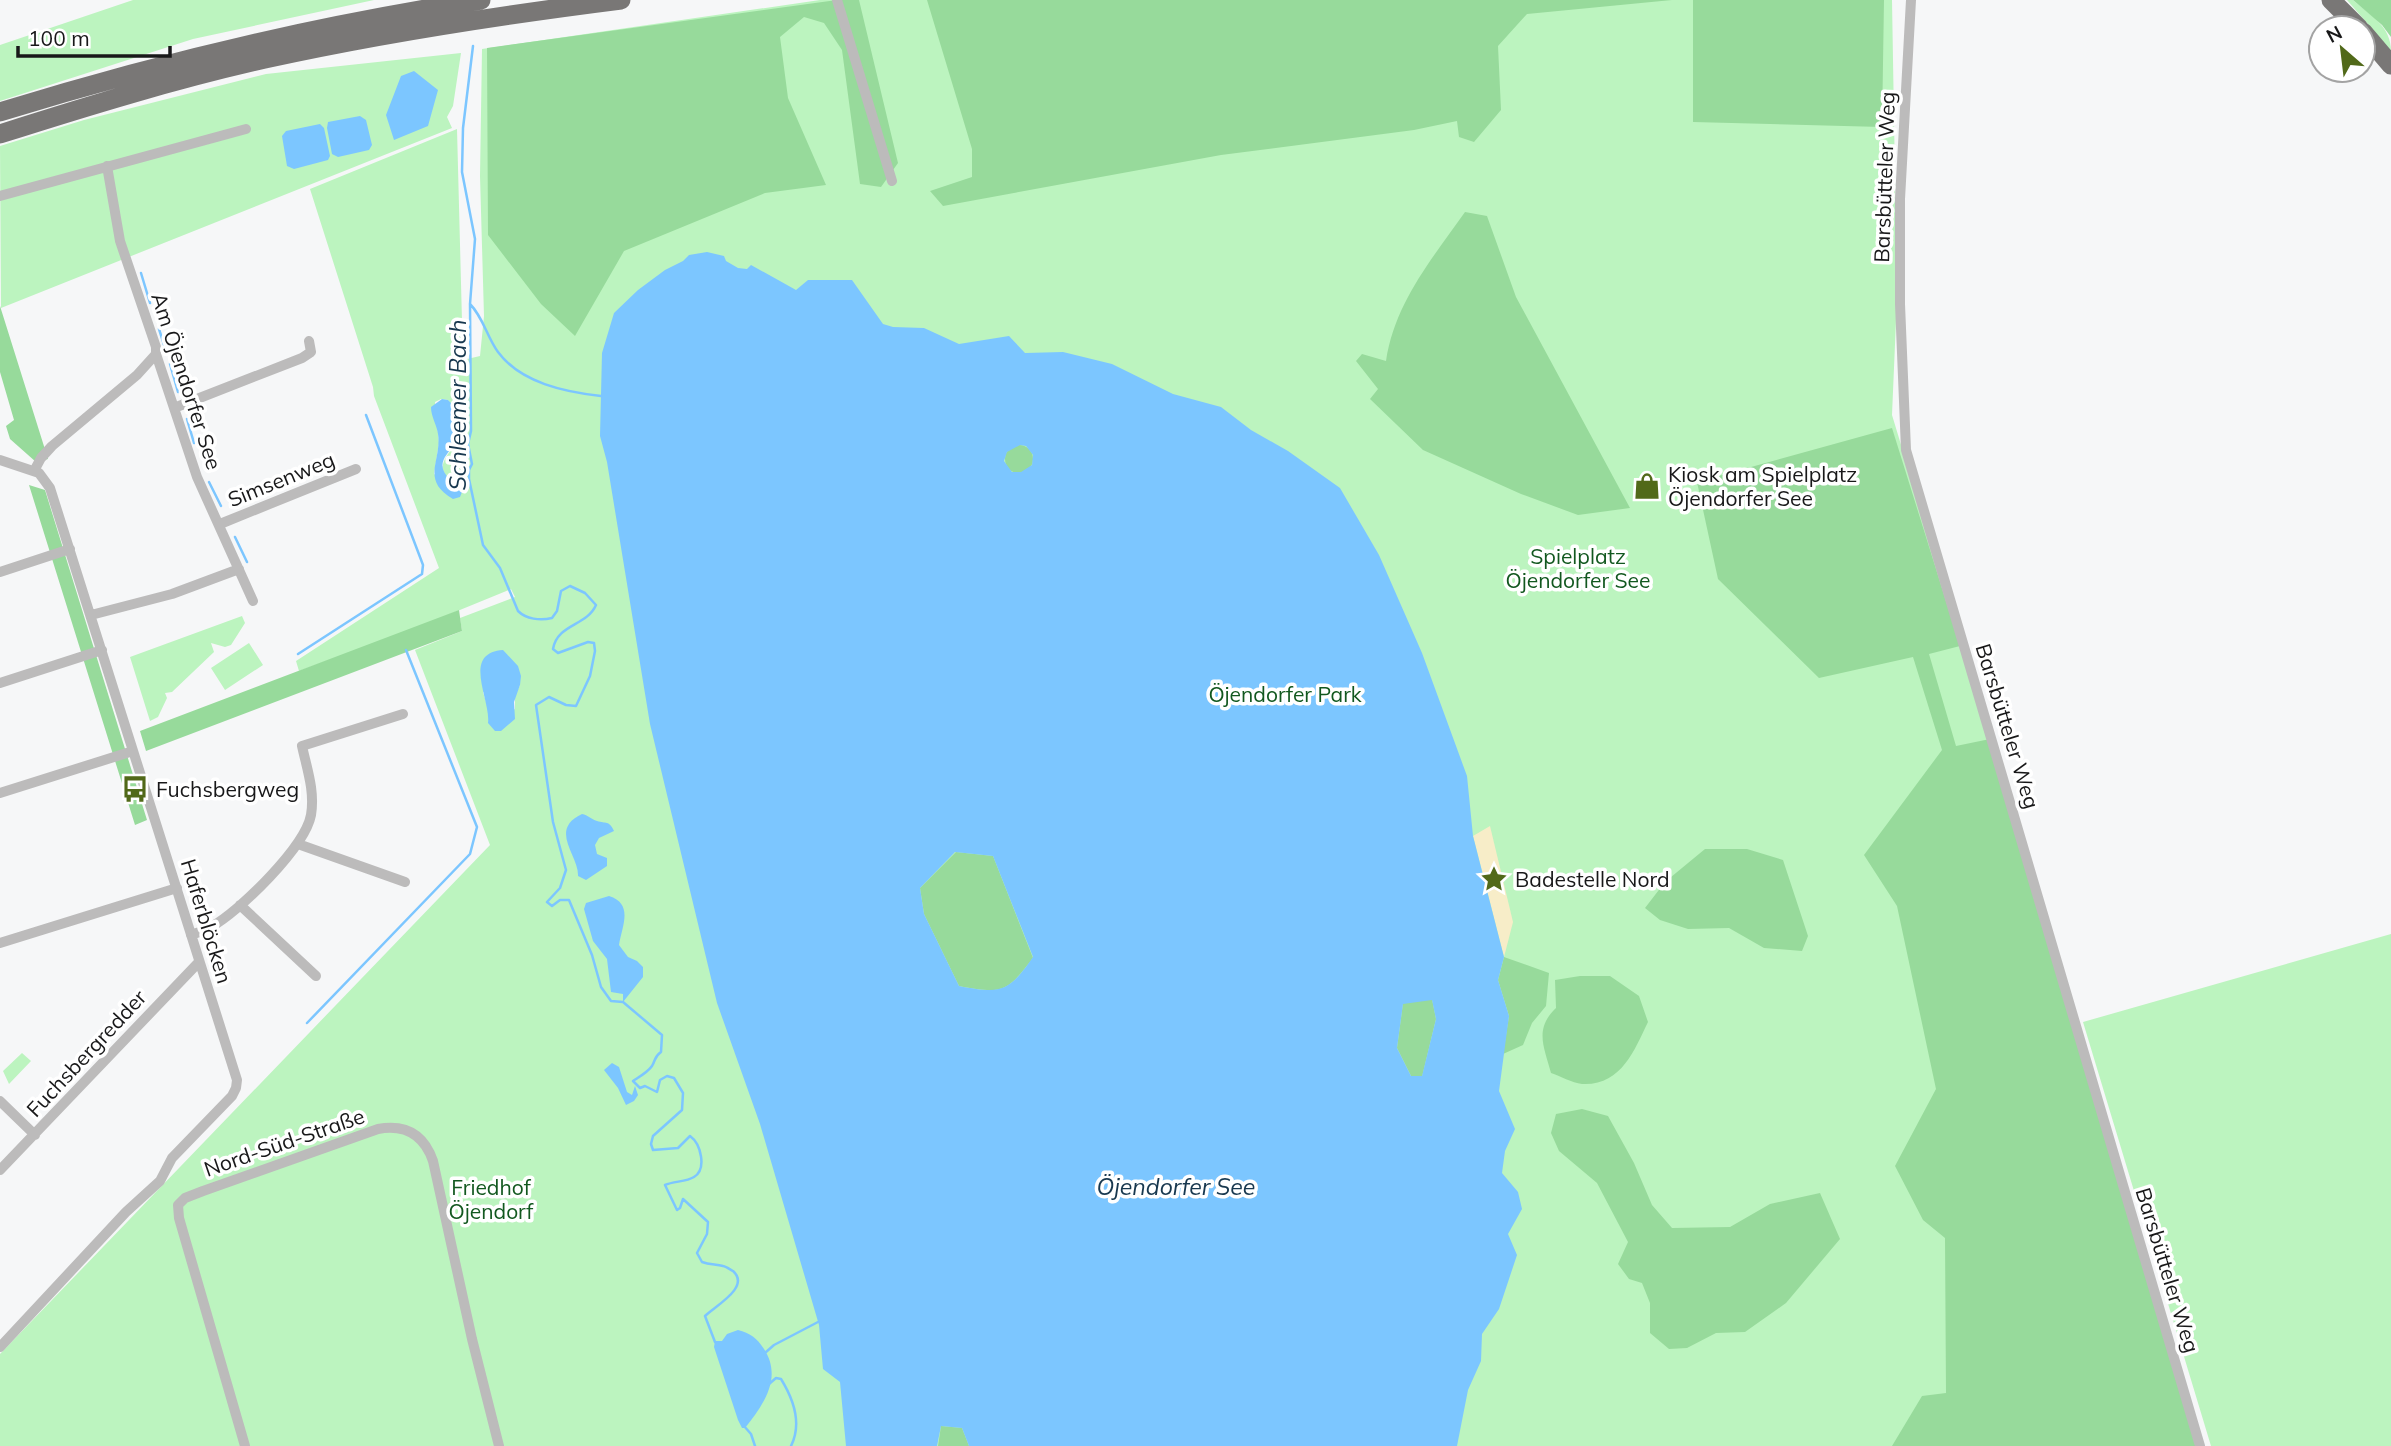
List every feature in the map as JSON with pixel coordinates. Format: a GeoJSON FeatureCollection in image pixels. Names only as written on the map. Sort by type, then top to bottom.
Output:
{"type":"FeatureCollection","features":[{"type":"Feature","properties":{"kind":"highway"},"geometry":{"type":"LineString","coordinates":[[0,112],[93,83],[260,40],[393,13],[481,0]]}},
{"type":"Feature","properties":{"kind":"highway"},"geometry":{"type":"LineString","coordinates":[[0,134],[100,102],[266,59],[397,33],[621,0]]}},
{"type":"Feature","properties":{"kind":"highway"},"geometry":{"type":"LineString","coordinates":[[2331,0],[2345,14]]}},
{"type":"Feature","properties":{"kind":"highway"},"geometry":{"type":"LineString","coordinates":[[2377,48],[2391,65]]}},
{"type":"Feature","properties":{"kind":"street"},"geometry":{"type":"LineString","coordinates":[[837,0],[892,181]]}},
{"type":"Feature","properties":{"kind":"street","name":"Barsbütteler Weg"},"geometry":{"type":"LineString","coordinates":[[1911,0],[1900,199],[1900,304],[1906,450],[2200,1446]]}},
{"type":"Feature","properties":{"kind":"street"},"geometry":{"type":"LineString","coordinates":[[0,196],[246,129]]}},
{"type":"Feature","properties":{"kind":"street","name":"Am Öjendorfer See"},"geometry":{"type":"LineString","coordinates":[[107,166],[120,241],[197,477],[253,601]]}},
{"type":"Feature","properties":{"kind":"street"},"geometry":{"type":"LineString","coordinates":[[174,408],[302,358],[311,352],[309,341]]}},
{"type":"Feature","properties":{"kind":"street"},"geometry":{"type":"LineString","coordinates":[[0,460],[34,471],[52,446],[137,374],[156,354]]}},
{"type":"Feature","properties":{"kind":"street","name":"Simsenweg"},"geometry":{"type":"LineString","coordinates":[[220,524],[356,469]]}},
{"type":"Feature","properties":{"kind":"street","name":"Haferblöcken"},"geometry":{"type":"LineString","coordinates":[[0,1347],[126,1212],[160,1181],[173,1158],[232,1096],[237,1080],[50,488],[43,476],[34,471]]}},
{"type":"Feature","properties":{"kind":"street"},"geometry":{"type":"LineString","coordinates":[[0,572],[70,549]]}},
{"type":"Feature","properties":{"kind":"street"},"geometry":{"type":"LineString","coordinates":[[92,615],[172,594],[239,569]]}},
{"type":"Feature","properties":{"kind":"street"},"geometry":{"type":"LineString","coordinates":[[0,683],[102,650]]}},
{"type":"Feature","properties":{"kind":"street"},"geometry":{"type":"LineString","coordinates":[[191,935],[211,928],[240,905],[298,844],[311,817],[312,786],[302,746],[403,714]]}},
{"type":"Feature","properties":{"kind":"street"},"geometry":{"type":"LineString","coordinates":[[0,793],[133,751]]}},
{"type":"Feature","properties":{"kind":"street"},"geometry":{"type":"LineString","coordinates":[[298,844],[405,882]]}},
{"type":"Feature","properties":{"kind":"street"},"geometry":{"type":"LineString","coordinates":[[0,943],[177,888]]}},
{"type":"Feature","properties":{"kind":"street"},"geometry":{"type":"LineString","coordinates":[[240,905],[316,976]]}},
{"type":"Feature","properties":{"kind":"street","name":"Fuchsbergredder"},"geometry":{"type":"LineString","coordinates":[[0,1170],[199,962]]}},
{"type":"Feature","properties":{"kind":"street"},"geometry":{"type":"LineString","coordinates":[[0,1101],[35,1135]]}},
{"type":"Feature","properties":{"kind":"street","name":"Nord-Süd-Straße"},"geometry":{"type":"LineString","coordinates":[[245,1446],[189,1254],[178,1205],[185,1198],[203,1191],[378,1129],[398,1127],[421,1138],[433,1161],[472,1339],[499,1446]]}},
{"type":"Feature","properties":{"kind":"green space"},"geometry":{"type":"Polygon","coordinates":[[[133,0],[374,0],[193,39],[0,101],[0,45],[133,0]]]}},
{"type":"Feature","properties":{"kind":"green space","name":"Öjendorfer Park"},"geometry":{"type":"Polygon","coordinates":[[[820,0],[1892,0],[1897,297],[1892,415],[1991,742],[2197,1446],[0,1446],[0,1354],[490,845],[415,650],[462,631],[460,618],[515,597],[511,589],[411,630],[299,671],[296,661],[439,568],[374,396],[310,189],[457,129],[463,360],[480,356],[484,316],[480,176],[482,49],[820,0]],[[448,400],[435,402],[439,443],[434,474],[457,487],[445,474],[443,464],[457,440],[454,429],[457,419],[448,400]],[[520,685],[483,692],[489,723],[515,709],[515,696],[520,685]]]}},
{"type":"Feature","properties":{"kind":"green space"},"geometry":{"type":"Polygon","coordinates":[[[837,0],[859,0],[898,163],[881,187],[860,184],[842,50],[824,23],[804,17],[780,37],[788,98],[826,185],[765,193],[624,251],[575,336],[541,304],[488,235],[487,48],[837,0]]]}},
{"type":"Feature","properties":{"kind":"green space"},"geometry":{"type":"Polygon","coordinates":[[[927,0],[1672,0],[1527,14],[1498,46],[1501,110],[1474,142],[1459,137],[1457,121],[1414,130],[1221,155],[943,206],[930,191],[972,177],[972,149],[927,0]]]}},
{"type":"Feature","properties":{"kind":"green space"},"geometry":{"type":"Polygon","coordinates":[[[1693,0],[1884,0],[1882,127],[1693,122],[1693,0]]]}},
{"type":"Feature","properties":{"kind":"green space"},"geometry":{"type":"Polygon","coordinates":[[[2347,0],[2353,0],[2370,14],[2359,14],[2347,0]]]}},
{"type":"Feature","properties":{"kind":"green space"},"geometry":{"type":"Polygon","coordinates":[[[2353,0],[2391,0],[2391,37],[2377,21],[2377,14],[2369,14],[2353,0]]]}},
{"type":"Feature","properties":{"kind":"green space"},"geometry":{"type":"Polygon","coordinates":[[[2377,20],[2388,35],[2391,51],[2377,35],[2377,20]]]}},
{"type":"Feature","properties":{"kind":"green space"},"geometry":{"type":"Polygon","coordinates":[[[461,53],[453,106],[447,117],[452,128],[1,308],[0,146],[84,120],[266,74],[461,53]]]}},
{"type":"Feature","properties":{"kind":"green space"},"geometry":{"type":"Polygon","coordinates":[[[1465,212],[1487,216],[1516,297],[1630,508],[1578,515],[1521,494],[1423,450],[1370,399],[1378,389],[1356,361],[1362,354],[1386,361],[1406,300],[1465,212]]]}},
{"type":"Feature","properties":{"kind":"green space"},"geometry":{"type":"Polygon","coordinates":[[[0,306],[48,459],[36,462],[10,439],[6,426],[14,420],[0,372],[0,306]]]}},
{"type":"Feature","properties":{"kind":"green space"},"geometry":{"type":"Polygon","coordinates":[[[1892,428],[1960,646],[1929,654],[1956,746],[1990,739],[2196,1446],[1892,1446],[1922,1396],[1946,1393],[1945,1238],[1923,1220],[1895,1166],[1936,1089],[1897,906],[1864,855],[1942,750],[1913,657],[1819,678],[1718,579],[1697,482],[1892,428]]]}},
{"type":"Feature","properties":{"kind":"green space"},"geometry":{"type":"Polygon","coordinates":[[[1019,445],[1029,449],[1033,459],[1029,469],[1019,473],[1009,469],[1005,459],[1009,449],[1019,445]]]}},
{"type":"Feature","properties":{"kind":"green space"},"geometry":{"type":"Polygon","coordinates":[[[29,485],[45,490],[147,820],[135,825],[29,485]]]}},
{"type":"Feature","properties":{"kind":"green space"},"geometry":{"type":"Polygon","coordinates":[[[459,610],[462,631],[146,751],[140,731],[459,610]]]}},
{"type":"Feature","properties":{"kind":"green space"},"geometry":{"type":"Polygon","coordinates":[[[242,616],[245,623],[231,645],[225,647],[211,643],[214,652],[172,692],[165,693],[167,698],[158,717],[150,721],[130,657],[242,616]]]}},
{"type":"Feature","properties":{"kind":"green space"},"geometry":{"type":"Polygon","coordinates":[[[249,643],[263,665],[225,690],[211,668],[249,643]]]}},
{"type":"Feature","properties":{"kind":"green space"},"geometry":{"type":"Polygon","coordinates":[[[1705,849],[1747,849],[1783,860],[1808,936],[1802,951],[1764,948],[1729,928],[1688,929],[1660,920],[1645,908],[1665,882],[1705,849]]]}},
{"type":"Feature","properties":{"kind":"green space"},"geometry":{"type":"Polygon","coordinates":[[[956,852],[993,856],[1033,958],[1016,978],[1002,988],[985,990],[959,986],[924,914],[920,888],[956,852]]]}},
{"type":"Feature","properties":{"kind":"green space"},"geometry":{"type":"Polygon","coordinates":[[[2391,934],[2391,1446],[2211,1446],[2083,1022],[2391,934]]]}},
{"type":"Feature","properties":{"kind":"green space"},"geometry":{"type":"Polygon","coordinates":[[[1504,957],[1549,973],[1546,1006],[1532,1023],[1523,1045],[1503,1054],[1509,1016],[1498,980],[1504,957]]]}},
{"type":"Feature","properties":{"kind":"green space"},"geometry":{"type":"Polygon","coordinates":[[[1580,976],[1610,976],[1639,996],[1648,1022],[1624,1065],[1607,1079],[1595,1083],[1582,1084],[1551,1073],[1544,1047],[1545,1023],[1556,1008],[1555,980],[1580,976]]]}},
{"type":"Feature","properties":{"kind":"green space"},"geometry":{"type":"Polygon","coordinates":[[[1432,999],[1436,1019],[1422,1077],[1411,1076],[1397,1048],[1403,1003],[1432,999]]]}},
{"type":"Feature","properties":{"kind":"green space"},"geometry":{"type":"Polygon","coordinates":[[[22,1053],[31,1061],[9,1084],[3,1071],[22,1053]]]}},
{"type":"Feature","properties":{"kind":"green space"},"geometry":{"type":"Polygon","coordinates":[[[1582,1109],[1608,1116],[1634,1163],[1652,1205],[1672,1228],[1730,1227],[1770,1204],[1820,1193],[1840,1239],[1786,1303],[1745,1332],[1716,1333],[1687,1348],[1669,1349],[1650,1333],[1650,1303],[1642,1283],[1629,1279],[1618,1264],[1628,1242],[1597,1183],[1559,1151],[1551,1133],[1556,1114],[1582,1109]]]}},
{"type":"Feature","properties":{"kind":"green space"},"geometry":{"type":"Polygon","coordinates":[[[941,1426],[962,1428],[969,1446],[938,1446],[941,1426]]]}},
{"type":"Feature","properties":{"kind":"sand","name":"Badestelle Nord"},"geometry":{"type":"Polygon","coordinates":[[[1490,826],[1513,922],[1504,957],[1473,836],[1490,826]]]}},
{"type":"Feature","properties":{"kind":"water"},"geometry":{"type":"Polygon","coordinates":[[[414,71],[438,90],[428,126],[394,140],[386,115],[401,76],[414,71]]]}},
{"type":"Feature","properties":{"kind":"water"},"geometry":{"type":"Polygon","coordinates":[[[360,116],[366,120],[372,145],[369,150],[338,157],[332,154],[328,122],[360,116]]]}},
{"type":"Feature","properties":{"kind":"water"},"geometry":{"type":"Polygon","coordinates":[[[320,124],[324,128],[330,156],[328,160],[294,169],[287,166],[282,136],[286,131],[320,124]]]}},
{"type":"Feature","properties":{"kind":"water","name":"Öjendorfer See"},"geometry":{"type":"Polygon","coordinates":[[[707,252],[724,256],[726,261],[738,268],[747,269],[751,265],[796,290],[808,280],[852,280],[883,324],[893,327],[924,328],[959,344],[1009,336],[1025,353],[1063,352],[1112,364],[1173,394],[1221,407],[1251,430],[1288,451],[1340,488],[1379,555],[1422,653],[1467,776],[1473,836],[1504,957],[1498,980],[1509,1016],[1499,1091],[1515,1129],[1505,1151],[1502,1173],[1518,1192],[1522,1209],[1508,1234],[1517,1255],[1499,1309],[1482,1334],[1481,1361],[1468,1390],[1457,1446],[969,1446],[962,1428],[941,1426],[937,1446],[846,1446],[840,1382],[823,1369],[819,1325],[760,1124],[717,1003],[650,724],[607,462],[600,436],[602,353],[614,313],[638,290],[689,255],[707,252]],[[1020,445],[1007,452],[1004,461],[1012,472],[1021,472],[1032,465],[1033,455],[1026,446],[1020,445]],[[955,852],[920,888],[924,914],[959,986],[985,990],[1002,988],[1017,978],[1033,957],[993,856],[955,852]],[[1432,1000],[1403,1004],[1397,1048],[1411,1076],[1422,1076],[1436,1019],[1432,1000]]]}},
{"type":"Feature","properties":{"kind":"water"},"geometry":{"type":"Polygon","coordinates":[[[442,399],[448,400],[454,409],[458,440],[442,465],[446,475],[462,492],[460,497],[453,499],[437,485],[435,477],[438,434],[431,407],[442,399]]]}},
{"type":"Feature","properties":{"kind":"water"},"geometry":{"type":"Polygon","coordinates":[[[503,650],[518,666],[521,676],[514,702],[515,719],[501,731],[495,731],[488,723],[481,668],[483,659],[490,653],[503,650]]]}},
{"type":"Feature","properties":{"kind":"water"},"geometry":{"type":"Polygon","coordinates":[[[582,814],[609,824],[614,831],[599,838],[595,845],[597,854],[607,858],[607,866],[586,880],[578,876],[566,835],[572,820],[582,814]]]}},
{"type":"Feature","properties":{"kind":"water"},"geometry":{"type":"Polygon","coordinates":[[[609,896],[622,904],[624,910],[619,945],[628,957],[643,967],[643,977],[623,1002],[623,994],[611,992],[607,959],[593,941],[584,909],[586,903],[609,896]]]}},
{"type":"Feature","properties":{"kind":"water"},"geometry":{"type":"Polygon","coordinates":[[[612,1063],[619,1067],[627,1092],[632,1095],[635,1086],[638,1095],[626,1105],[618,1088],[604,1070],[612,1063]]]}},
{"type":"Feature","properties":{"kind":"water"},"geometry":{"type":"Polygon","coordinates":[[[738,1330],[750,1334],[759,1342],[772,1370],[764,1401],[745,1428],[742,1428],[738,1420],[714,1347],[715,1341],[722,1341],[727,1334],[738,1330]]]}},
{"type":"Feature","properties":{"kind":"waterway","name":"Schleemer Bach"},"geometry":{"type":"LineString","coordinates":[[473,46],[463,128],[462,172],[475,239],[470,304],[471,431],[468,444],[472,464],[469,479],[483,545],[500,568],[518,611],[525,616],[552,618],[557,611],[561,591],[570,586],[585,593],[596,605],[592,612],[560,635],[553,649],[558,653],[588,642],[594,643],[590,676],[576,706],[566,705],[549,697],[536,705],[553,822],[566,870],[560,888],[547,902],[552,906],[560,900],[569,900],[592,955],[601,987],[611,1001],[623,1002],[662,1035],[661,1052],[650,1068],[633,1081],[640,1088],[645,1086],[657,1092],[660,1080],[667,1076],[674,1078],[683,1093],[682,1110],[653,1136],[651,1144],[653,1150],[678,1148],[690,1136],[700,1150],[701,1163],[698,1173],[691,1179],[665,1185],[677,1210],[683,1199],[708,1222],[707,1234],[697,1253],[702,1262],[725,1267],[737,1277],[735,1290],[705,1316],[715,1342]]}},
{"type":"Feature","properties":{"kind":"waterway"},"geometry":{"type":"LineString","coordinates":[[141,273],[150,303]]}},
{"type":"Feature","properties":{"kind":"waterway"},"geometry":{"type":"LineString","coordinates":[[470,304],[498,352],[519,371],[545,384],[601,396]]}},
{"type":"Feature","properties":{"kind":"waterway"},"geometry":{"type":"LineString","coordinates":[[159,329],[166,351]]}},
{"type":"Feature","properties":{"kind":"waterway"},"geometry":{"type":"LineString","coordinates":[[170,364],[178,392]]}},
{"type":"Feature","properties":{"kind":"waterway"},"geometry":{"type":"LineString","coordinates":[[298,654],[422,574],[423,565],[366,415]]}},
{"type":"Feature","properties":{"kind":"waterway"},"geometry":{"type":"LineString","coordinates":[[187,419],[194,443]]}},
{"type":"Feature","properties":{"kind":"waterway"},"geometry":{"type":"LineString","coordinates":[[209,482],[221,506]]}},
{"type":"Feature","properties":{"kind":"waterway"},"geometry":{"type":"LineString","coordinates":[[235,537],[247,562]]}},
{"type":"Feature","properties":{"kind":"waterway"},"geometry":{"type":"LineString","coordinates":[[307,1023],[470,854],[477,827],[406,650]]}},
{"type":"Feature","properties":{"kind":"waterway"},"geometry":{"type":"LineString","coordinates":[[766,1352],[818,1322]]}},
{"type":"Feature","properties":{"kind":"waterway","name":"Schleemer Bach"},"geometry":{"type":"LineString","coordinates":[[769,1384],[776,1378],[781,1379],[790,1395],[796,1421],[791,1446]]}},
{"type":"Feature","properties":{"kind":"waterway","name":"Schleemer Bach"},"geometry":{"type":"LineString","coordinates":[[744,1426],[751,1434],[755,1446]]}},
{"type":"Feature","properties":{"kind":"place","name":"Kiosk am Spielplatz Öjendorfer See"},"geometry":{"type":"Point","coordinates":[1647,486]}},
{"type":"Feature","properties":{"kind":"place","name":"Fuchsbergweg"},"geometry":{"type":"Point","coordinates":[135,789]}},
{"type":"Feature","properties":{"kind":"place","name":"Badestelle Nord"},"geometry":{"type":"Point","coordinates":[1494,879]}},
{"type":"Feature","properties":{"kind":"park label","name":"Spielplatz Öjendorfer See"},"geometry":{"type":"Point","coordinates":[1578,568]}},
{"type":"Feature","properties":{"kind":"park label","name":"Friedhof Öjendorf"},"geometry":{"type":"Point","coordinates":[491,1199]}}]}
